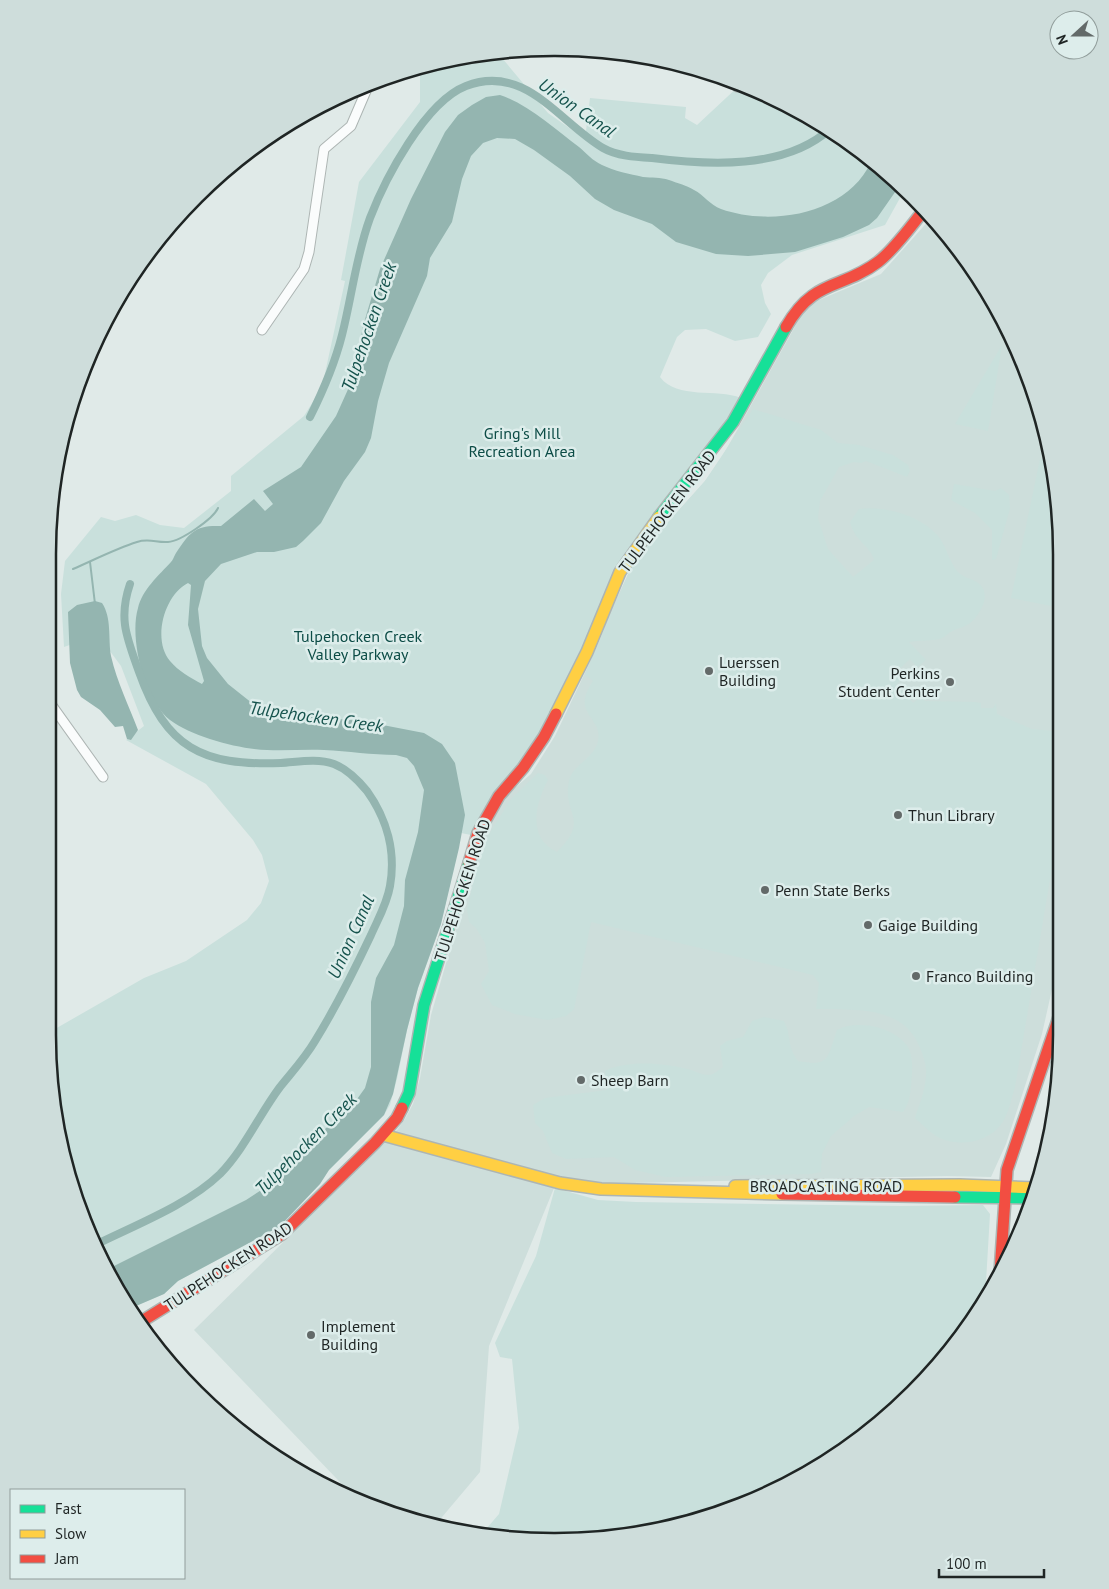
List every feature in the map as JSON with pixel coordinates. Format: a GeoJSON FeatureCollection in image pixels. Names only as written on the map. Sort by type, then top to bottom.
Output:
{"type":"FeatureCollection","features":[{"type":"Feature","properties":{"kind":"main road","name":"TULPEHOCKEN ROAD"},"geometry":{"type":"LineString","coordinates":[[146,1319],[282,1234],[383,1135],[397,1118],[408,1093],[424,1005],[478,833],[498,796],[523,768],[544,737],[587,652],[620,572],[638,544],[734,422],[797,308],[820,289],[866,270],[880,261],[919,215]]}},
{"type":"Feature","properties":{"kind":"main road"},"geometry":{"type":"LineString","coordinates":[[1001,1255],[1007,1170],[1053,1037]]}},
{"type":"Feature","properties":{"kind":"main road","name":"BROADCASTING ROAD"},"geometry":{"type":"LineString","coordinates":[[383,1135],[560,1183],[616,1190],[780,1185],[1005,1192],[1028,1189]]}},
{"type":"Feature","properties":{"kind":"main road","name":"BROADCASTING ROAD"},"geometry":{"type":"LineString","coordinates":[[1005,1192],[1025,1197]]}},
{"type":"Feature","properties":{"kind":"street"},"geometry":{"type":"LineString","coordinates":[[262,330],[304,269],[309,252],[324,149],[351,126],[365,94]]}},
{"type":"Feature","properties":{"kind":"street"},"geometry":{"type":"LineString","coordinates":[[56,711],[103,777]]}},
{"type":"Feature","properties":{"kind":"shaded area","name":"Penn State Berks"},"geometry":{"type":"Polygon","coordinates":[[[926,223],[950,251],[986,305],[1015,364],[1036,426],[1048,489],[1053,554],[1053,985],[1042,1034],[1006,1144],[991,1177],[947,1176],[594,1183],[559,1176],[489,1346],[480,1472],[440,1519],[364,1495],[343,1485],[194,1330],[397,1130],[405,1119],[413,1104],[420,1078],[431,1015],[483,836],[510,792],[531,774],[555,736],[600,641],[608,617],[630,570],[645,548],[705,481],[722,457],[802,314],[814,302],[881,274],[926,223]]]}},
{"type":"Feature","properties":{"kind":"green space","name":"Tulpehocken Creek Valley Parkway"},"geometry":{"type":"Polygon","coordinates":[[[503,59],[548,113],[585,139],[590,98],[686,107],[685,118],[697,125],[734,90],[775,108],[831,140],[858,159],[901,196],[885,225],[792,255],[768,273],[761,285],[765,303],[771,314],[758,337],[735,341],[706,329],[685,330],[677,337],[660,377],[667,384],[676,389],[731,395],[741,398],[735,412],[616,569],[581,651],[539,734],[519,766],[494,792],[471,835],[461,833],[441,924],[418,988],[390,1105],[384,1115],[329,1170],[320,1184],[279,1227],[178,1281],[164,1294],[137,1306],[123,1284],[94,1225],[73,1163],[61,1100],[57,1067],[56,1028],[144,978],[186,961],[247,920],[261,903],[269,881],[262,855],[253,840],[206,784],[126,740],[144,726],[121,666],[98,635],[64,647],[61,594],[65,561],[101,517],[115,521],[136,515],[160,525],[184,528],[231,491],[231,476],[304,416],[322,387],[345,281],[341,280],[359,182],[420,102],[420,75],[457,66],[503,59]]]}},
{"type":"Feature","properties":{"kind":"green space"},"geometry":{"type":"Polygon","coordinates":[[[1002,345],[988,431],[955,424],[1002,345]]]}},
{"type":"Feature","properties":{"kind":"green space"},"geometry":{"type":"Polygon","coordinates":[[[753,409],[821,430],[838,443],[859,445],[893,455],[908,465],[910,471],[907,477],[866,461],[861,463],[854,462],[839,467],[820,501],[818,518],[828,549],[853,577],[874,560],[870,551],[855,534],[850,522],[859,509],[881,509],[904,514],[926,525],[941,540],[957,571],[980,584],[984,591],[984,601],[980,611],[966,626],[952,631],[940,639],[909,642],[926,660],[917,667],[910,659],[898,670],[904,677],[896,685],[913,703],[921,697],[925,701],[981,703],[981,708],[993,708],[996,703],[997,714],[1032,729],[1053,731],[1053,861],[1015,1087],[1002,1123],[996,1130],[981,1139],[972,1142],[944,1140],[936,1136],[915,1118],[923,1093],[926,1066],[920,1048],[912,1034],[902,1024],[890,1017],[876,1013],[846,1009],[816,1009],[819,983],[813,975],[591,922],[574,1009],[566,1016],[548,1020],[515,1014],[492,1005],[481,984],[489,971],[485,943],[476,928],[469,922],[467,910],[485,841],[511,799],[538,773],[545,775],[548,780],[543,789],[537,810],[536,820],[541,838],[547,846],[557,852],[567,841],[574,824],[569,802],[569,781],[574,770],[593,752],[598,741],[596,726],[586,708],[585,701],[593,681],[585,674],[630,570],[645,548],[705,481],[753,409]]]}},
{"type":"Feature","properties":{"kind":"green space"},"geometry":{"type":"Polygon","coordinates":[[[1040,459],[1043,460],[1052,522],[1053,606],[1011,598],[1040,459]]]}},
{"type":"Feature","properties":{"kind":"green space"},"geometry":{"type":"Polygon","coordinates":[[[954,484],[995,491],[1001,488],[1009,495],[1010,508],[996,559],[992,560],[992,530],[975,513],[951,500],[954,484]]]}},
{"type":"Feature","properties":{"kind":"green space"},"geometry":{"type":"Polygon","coordinates":[[[764,1017],[784,1021],[794,1055],[798,1061],[809,1063],[817,1063],[826,1058],[837,1030],[845,1027],[865,1025],[894,1034],[908,1047],[912,1061],[911,1090],[909,1100],[903,1112],[869,1107],[854,1116],[831,1136],[822,1154],[821,1172],[811,1174],[666,1177],[635,1170],[614,1157],[566,1159],[552,1153],[543,1131],[535,1123],[533,1105],[545,1098],[607,1090],[605,1071],[624,1065],[667,1065],[703,1074],[713,1074],[723,1067],[720,1046],[727,1041],[743,1037],[752,1021],[764,1017]]]}},
{"type":"Feature","properties":{"kind":"green space"},"geometry":{"type":"Polygon","coordinates":[[[555,1188],[598,1200],[901,1206],[983,1205],[990,1214],[986,1284],[950,1338],[929,1363],[907,1387],[858,1430],[804,1466],[745,1495],[683,1516],[652,1523],[587,1532],[522,1532],[487,1528],[499,1514],[519,1428],[512,1359],[500,1357],[495,1343],[536,1256],[555,1188]]]}},
{"type":"Feature","properties":{"kind":"water","name":"Tulpehocken Creek"},"geometry":{"type":"Polygon","coordinates":[[[500,95],[510,99],[541,118],[602,165],[643,177],[666,179],[681,184],[698,192],[710,203],[721,209],[741,214],[763,217],[785,216],[806,212],[845,194],[860,180],[868,167],[895,191],[877,218],[869,225],[843,237],[795,252],[748,256],[716,254],[676,242],[652,224],[614,210],[595,199],[570,176],[534,150],[515,139],[497,138],[483,143],[471,156],[462,179],[452,222],[430,258],[427,276],[389,363],[378,401],[371,438],[365,452],[344,481],[321,523],[303,541],[296,547],[274,552],[257,552],[221,564],[205,581],[198,609],[202,646],[207,658],[228,684],[257,707],[291,715],[362,721],[424,733],[442,744],[455,763],[465,815],[459,848],[441,924],[418,988],[393,1094],[384,1115],[329,1170],[320,1184],[279,1227],[178,1281],[164,1294],[137,1306],[114,1266],[246,1200],[272,1183],[284,1166],[355,1102],[365,1088],[371,1067],[371,1002],[376,978],[394,945],[404,906],[405,880],[418,832],[424,790],[414,766],[407,758],[396,755],[324,750],[255,749],[230,745],[191,732],[170,720],[161,711],[153,698],[141,668],[136,635],[138,608],[147,589],[172,561],[185,540],[194,531],[205,527],[221,526],[254,499],[265,511],[273,504],[263,491],[301,467],[336,416],[354,376],[363,326],[380,269],[411,199],[445,132],[458,115],[486,97],[500,95]],[[188,583],[173,597],[167,607],[161,630],[162,642],[165,652],[173,665],[202,684],[204,681],[188,625],[191,585],[188,583]]]}},
{"type":"Feature","properties":{"kind":"water"},"geometry":{"type":"Polygon","coordinates":[[[95,601],[102,603],[107,615],[111,656],[138,730],[131,740],[127,739],[123,726],[115,727],[100,710],[81,697],[77,690],[70,663],[68,612],[77,605],[95,601]]]}},
{"type":"Feature","properties":{"kind":"waterway","name":"Union Canal"},"geometry":{"type":"LineString","coordinates":[[310,417],[320,397],[339,345],[361,247],[377,202],[408,143],[436,108],[451,95],[466,86],[487,81],[506,82],[524,89],[540,99],[603,148],[614,153],[633,157],[697,162],[745,162],[791,152],[822,135]]}},
{"type":"Feature","properties":{"kind":"waterway"},"geometry":{"type":"LineString","coordinates":[[73,569],[137,542],[145,540],[174,541],[188,534],[210,518],[218,508]]}},
{"type":"Feature","properties":{"kind":"waterway"},"geometry":{"type":"LineString","coordinates":[[90,562],[95,604]]}},
{"type":"Feature","properties":{"kind":"waterway","name":"Union Canal"},"geometry":{"type":"LineString","coordinates":[[102,1242],[177,1205],[207,1185],[229,1164],[272,1098],[303,1059],[330,1015],[382,911],[389,893],[392,873],[391,848],[380,813],[367,791],[343,769],[334,764],[321,761],[281,763],[229,761],[208,756],[190,747],[175,735],[161,719],[150,698],[128,638],[124,618],[126,596],[130,584]]}},
{"type":"Feature","properties":{"kind":"traffic: fast"},"geometry":{"type":"LineString","coordinates":[[659,517],[733,422],[786,327]]}},
{"type":"Feature","properties":{"kind":"traffic: fast"},"geometry":{"type":"LineString","coordinates":[[402,1108],[409,1093],[424,1005],[469,863]]}},
{"type":"Feature","properties":{"kind":"traffic: fast"},"geometry":{"type":"LineString","coordinates":[[955,1197],[1025,1198]]}},
{"type":"Feature","properties":{"kind":"traffic: slow"},"geometry":{"type":"LineString","coordinates":[[556,714],[587,652],[620,572],[659,517]]}},
{"type":"Feature","properties":{"kind":"traffic: slow"},"geometry":{"type":"LineString","coordinates":[[383,1135],[560,1183],[601,1189],[782,1194]]}},
{"type":"Feature","properties":{"kind":"traffic: slow"},"geometry":{"type":"LineString","coordinates":[[735,1186],[960,1185],[1028,1188]]}},
{"type":"Feature","properties":{"kind":"traffic: jam"},"geometry":{"type":"LineString","coordinates":[[786,327],[796,311],[818,292],[865,271],[884,257],[920,216]]}},
{"type":"Feature","properties":{"kind":"traffic: jam"},"geometry":{"type":"LineString","coordinates":[[469,863],[478,833],[499,796],[523,768],[544,737],[556,714]]}},
{"type":"Feature","properties":{"kind":"traffic: jam"},"geometry":{"type":"LineString","coordinates":[[1001,1255],[1007,1170],[1053,1035]]}},
{"type":"Feature","properties":{"kind":"traffic: jam"},"geometry":{"type":"LineString","coordinates":[[146,1319],[282,1234],[375,1143],[397,1118],[402,1108]]}},
{"type":"Feature","properties":{"kind":"traffic: jam"},"geometry":{"type":"LineString","coordinates":[[782,1194],[955,1197]]}},
{"type":"Feature","properties":{"kind":"place","name":"Luerssen Building"},"geometry":{"type":"Point","coordinates":[709,671]}},
{"type":"Feature","properties":{"kind":"place","name":"Perkins Student Center"},"geometry":{"type":"Point","coordinates":[950,682]}},
{"type":"Feature","properties":{"kind":"place","name":"Thun Library"},"geometry":{"type":"Point","coordinates":[898,815]}},
{"type":"Feature","properties":{"kind":"place","name":"Penn State Berks"},"geometry":{"type":"Point","coordinates":[765,890]}},
{"type":"Feature","properties":{"kind":"place","name":"Gaige Building"},"geometry":{"type":"Point","coordinates":[868,925]}},
{"type":"Feature","properties":{"kind":"place","name":"Franco Building"},"geometry":{"type":"Point","coordinates":[916,976]}},
{"type":"Feature","properties":{"kind":"place","name":"Sheep Barn"},"geometry":{"type":"Point","coordinates":[581,1080]}},
{"type":"Feature","properties":{"kind":"place","name":"Implement Building"},"geometry":{"type":"Point","coordinates":[311,1335]}},
{"type":"Feature","properties":{"kind":"park label","name":"Gring's Mill Recreation Area"},"geometry":{"type":"Point","coordinates":[522,442]}}]}
